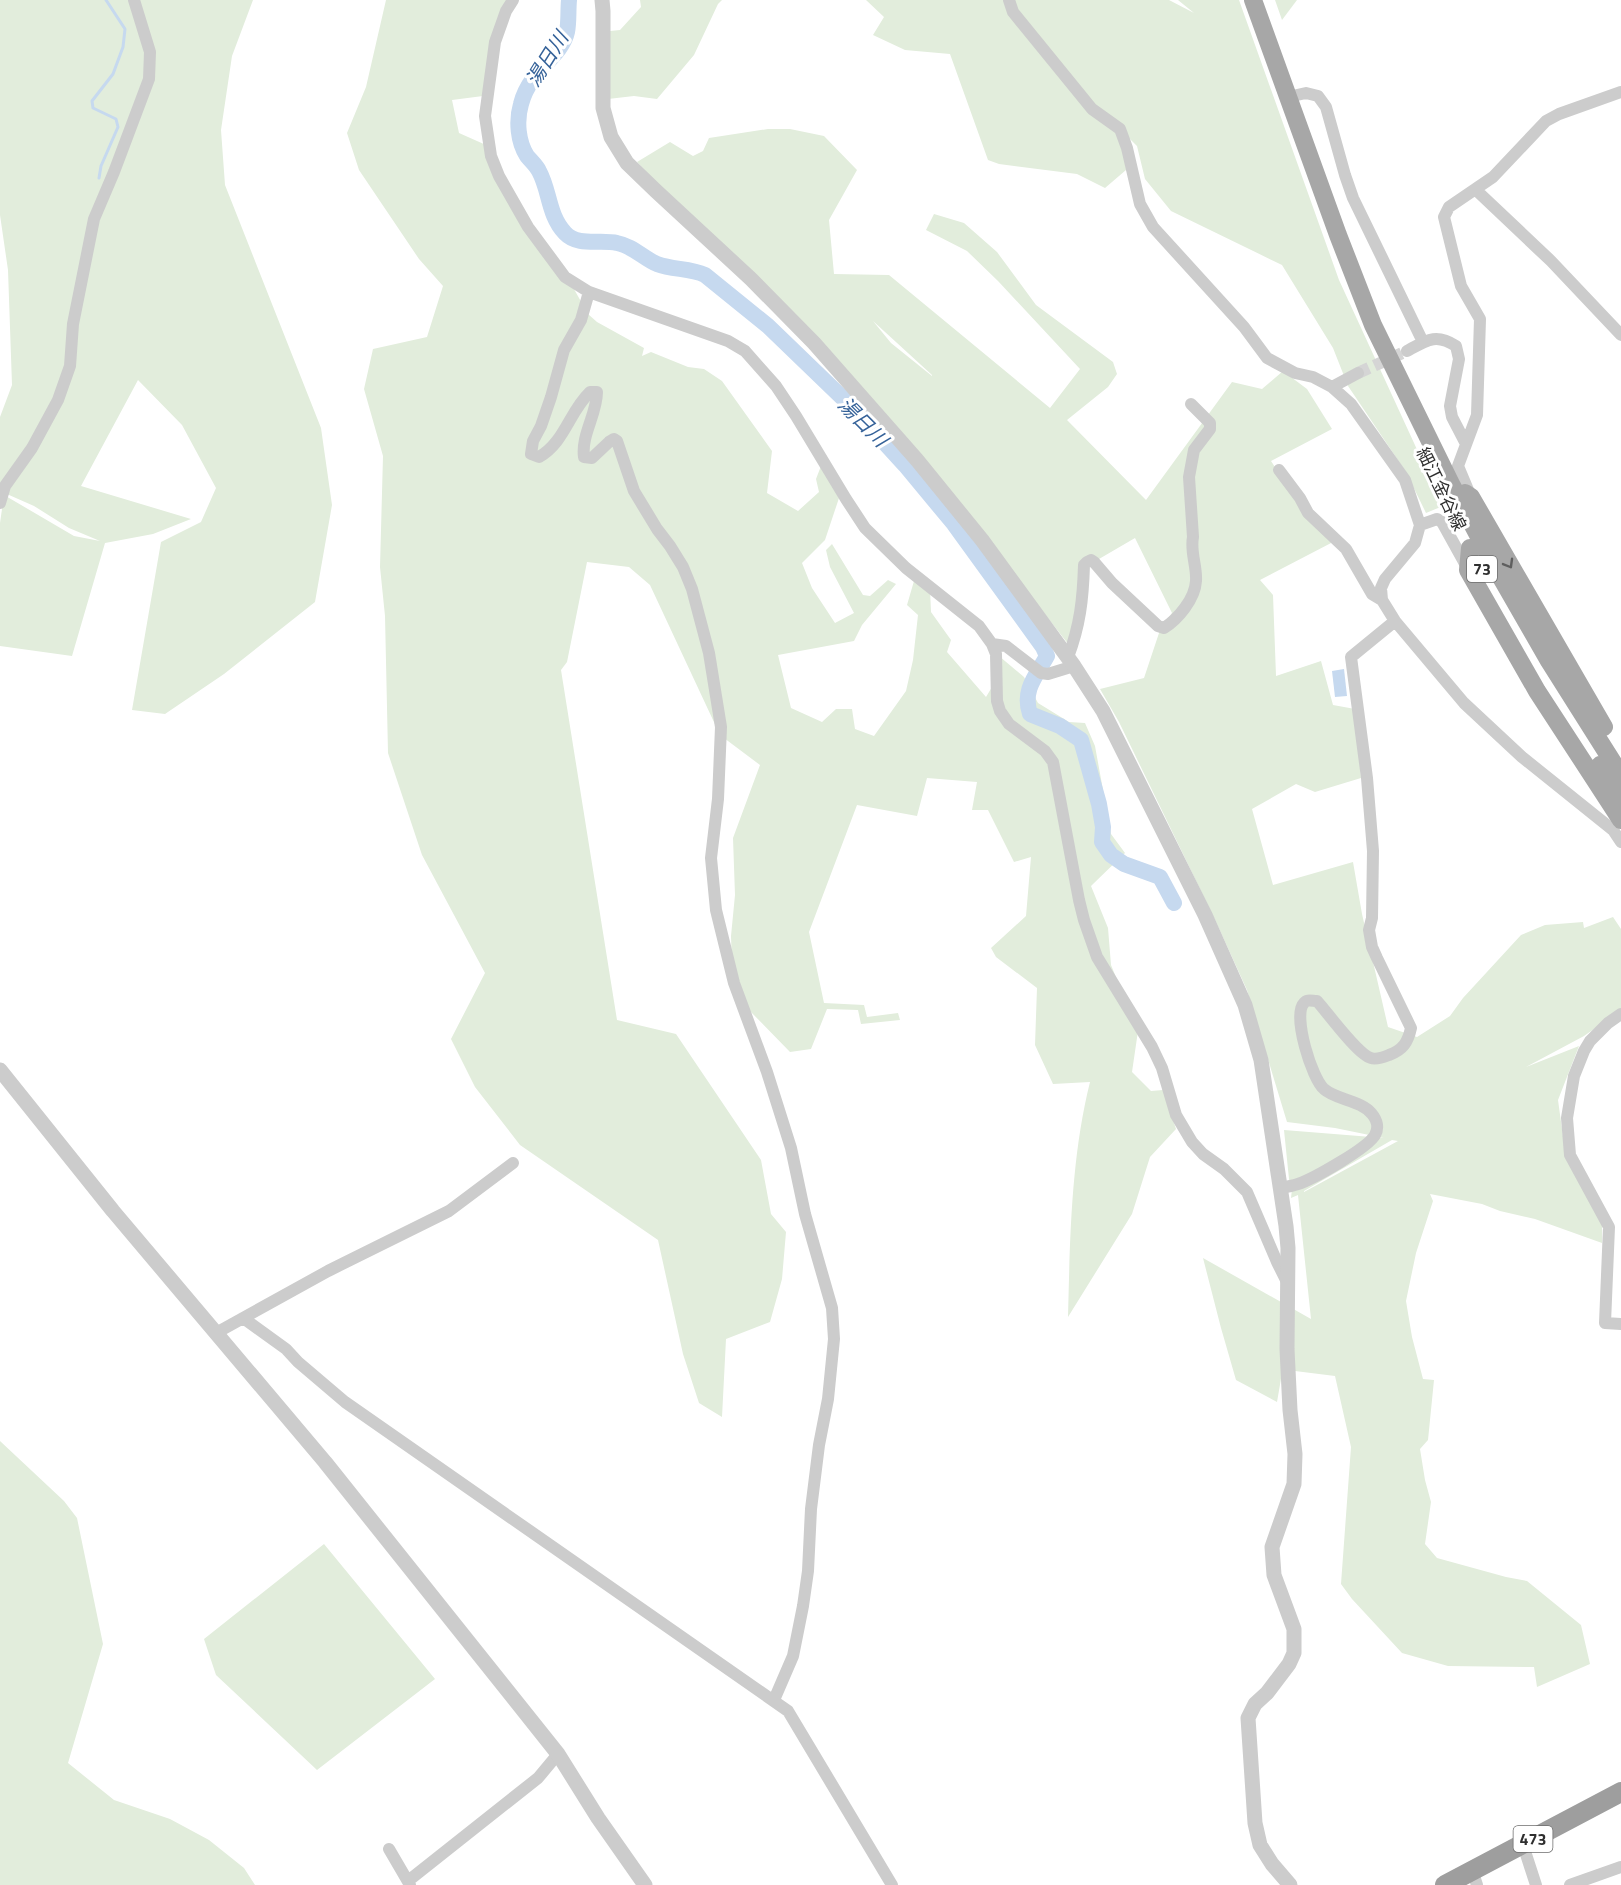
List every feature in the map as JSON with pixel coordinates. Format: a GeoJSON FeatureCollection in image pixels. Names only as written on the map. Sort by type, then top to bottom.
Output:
{"type":"FeatureCollection","features":[{"type":"Feature","properties":{"kind":"highway","name":"473"},"geometry":{"type":"LineString","coordinates":[[1445,1885],[1475,1878],[1523,1845],[1621,1792]]}},
{"type":"Feature","properties":{"kind":"main road","name":"細江金谷線"},"geometry":{"type":"LineString","coordinates":[[1253,0],[1373,325],[1451,484],[1495,567],[1537,642],[1621,775]]}},
{"type":"Feature","properties":{"kind":"main road","name":"細江金谷線"},"geometry":{"type":"LineString","coordinates":[[1373,325],[1386,371],[1470,548],[1539,669],[1621,797]]}},
{"type":"Feature","properties":{"kind":"main road","name":"73"},"geometry":{"type":"LineString","coordinates":[[1451,484],[1471,497],[1548,633],[1621,754]]}},
{"type":"Feature","properties":{"kind":"main road"},"geometry":{"type":"LineString","coordinates":[[1470,548],[1468,570],[1537,691],[1621,820]]}},
{"type":"Feature","properties":{"kind":"street"},"geometry":{"type":"LineString","coordinates":[[0,503],[5,486],[32,448],[58,400],[70,366],[74,324],[94,219],[149,79],[150,52],[134,0]]}},
{"type":"Feature","properties":{"kind":"street"},"geometry":{"type":"LineString","coordinates":[[513,0],[506,11],[495,42],[485,116],[491,156],[499,176],[528,227],[565,277],[589,292],[728,341],[745,351],[784,397],[865,528],[906,568],[978,626],[992,644],[996,654],[997,701],[1000,711],[1009,724],[1045,751],[1053,762],[1079,900],[1097,957],[1152,1047],[1162,1068],[1176,1115],[1192,1142],[1203,1154],[1224,1169],[1247,1191],[1287,1282]]}},
{"type":"Feature","properties":{"kind":"street"},"geometry":{"type":"LineString","coordinates":[[602,0],[603,108],[611,137],[627,163],[751,279],[814,343],[917,460],[982,540],[1071,662],[1103,711],[1205,915],[1245,1005],[1261,1060],[1288,1248],[1290,1410],[1296,1454],[1294,1484],[1272,1547],[1274,1575],[1294,1629],[1294,1653],[1289,1664],[1267,1693],[1255,1704],[1248,1718],[1248,1739],[1255,1822],[1260,1845],[1290,1885]]}},
{"type":"Feature","properties":{"kind":"street"},"geometry":{"type":"LineString","coordinates":[[1009,0],[1013,12],[1092,109],[1120,129],[1127,148],[1140,204],[1154,227],[1244,327],[1267,358],[1295,373],[1313,377],[1332,387],[1351,404],[1405,480],[1420,525],[1414,543],[1385,579],[1381,588],[1383,600],[1395,621],[1464,702],[1522,757],[1613,830],[1621,842]]}},
{"type":"Feature","properties":{"kind":"street"},"geometry":{"type":"LineString","coordinates":[[1288,97],[1306,93],[1318,96],[1326,107],[1353,198],[1423,342]]}},
{"type":"Feature","properties":{"kind":"street"},"geometry":{"type":"LineString","coordinates":[[1471,497],[1458,466],[1477,415],[1480,319],[1461,286],[1444,217],[1449,207],[1493,177],[1546,121],[1559,114],[1621,93]]}},
{"type":"Feature","properties":{"kind":"street"},"geometry":{"type":"LineString","coordinates":[[1476,190],[1551,261],[1621,335]]}},
{"type":"Feature","properties":{"kind":"street"},"geometry":{"type":"LineString","coordinates":[[589,292],[581,320],[564,350],[551,397],[533,441],[531,454],[539,457],[549,451],[560,439],[571,415],[583,399],[590,392],[597,392],[597,405],[587,432],[584,457],[592,458],[609,442],[614,439],[617,441],[634,491],[683,567],[692,588],[709,653],[721,727],[718,799],[711,858],[716,910],[734,983],[767,1072],[791,1148],[805,1214],[832,1308],[834,1340],[828,1399],[819,1445],[811,1509],[808,1571],[803,1606],[793,1656],[774,1700]]}},
{"type":"Feature","properties":{"kind":"street"},"geometry":{"type":"LineString","coordinates":[[1407,351],[1423,342],[1444,338],[1456,346],[1459,359],[1450,406],[1452,417],[1467,444]]}},
{"type":"Feature","properties":{"kind":"street"},"geometry":{"type":"LineString","coordinates":[[1332,387],[1358,373]]}},
{"type":"Feature","properties":{"kind":"street"},"geometry":{"type":"LineString","coordinates":[[992,644],[1006,646],[1041,673],[1048,674],[1071,662],[1078,633],[1084,565],[1091,560],[1158,626],[1164,628],[1170,624],[1188,603],[1196,581],[1191,547],[1193,537],[1189,477],[1194,450],[1210,429],[1210,423],[1191,404]]}},
{"type":"Feature","properties":{"kind":"street"},"geometry":{"type":"LineString","coordinates":[[1279,470],[1308,513],[1346,549],[1372,594],[1383,600]]}},
{"type":"Feature","properties":{"kind":"street"},"geometry":{"type":"LineString","coordinates":[[1420,525],[1437,519],[1442,522],[1468,570]]}},
{"type":"Feature","properties":{"kind":"street"},"geometry":{"type":"LineString","coordinates":[[1280,1188],[1298,1184],[1317,1175],[1364,1146],[1376,1133],[1378,1124],[1372,1113],[1324,1089],[1315,1077],[1306,1052],[1300,1019],[1304,1003],[1308,1000],[1317,1001],[1360,1051],[1371,1058],[1383,1058],[1403,1049],[1411,1028],[1372,947],[1369,930],[1372,918],[1373,851],[1366,767],[1352,657],[1395,621]]}},
{"type":"Feature","properties":{"kind":"street"},"geometry":{"type":"LineString","coordinates":[[1621,1014],[1590,1041],[1584,1051],[1574,1076],[1567,1118],[1570,1155],[1609,1227],[1605,1323],[1621,1324]]}},
{"type":"Feature","properties":{"kind":"street"},"geometry":{"type":"LineString","coordinates":[[0,1070],[113,1211],[325,1462],[558,1754],[598,1818],[645,1885]]}},
{"type":"Feature","properties":{"kind":"street"},"geometry":{"type":"LineString","coordinates":[[216,1333],[328,1271],[449,1211],[513,1163]]}},
{"type":"Feature","properties":{"kind":"street"},"geometry":{"type":"LineString","coordinates":[[243,1318],[286,1349],[345,1402],[788,1711],[892,1885]]}},
{"type":"Feature","properties":{"kind":"street"},"geometry":{"type":"LineString","coordinates":[[389,1849],[409,1883],[538,1778],[558,1754]]}},
{"type":"Feature","properties":{"kind":"street"},"geometry":{"type":"LineString","coordinates":[[1523,1845],[1536,1885]]}},
{"type":"Feature","properties":{"kind":"street"},"geometry":{"type":"LineString","coordinates":[[1570,1885],[1621,1867]]}},
{"type":"Feature","properties":{"kind":"green space"},"geometry":{"type":"Polygon","coordinates":[[[0,0],[253,0],[232,56],[221,130],[225,185],[321,428],[332,505],[315,602],[224,674],[165,714],[132,710],[161,542],[201,522],[216,488],[182,425],[138,380],[81,486],[191,519],[153,534],[105,543],[72,656],[0,646],[0,523],[4,495],[74,536],[100,541],[69,528],[34,506],[0,491],[0,417],[12,385],[8,270],[0,215],[0,0]]]}},
{"type":"Feature","properties":{"kind":"green space"},"geometry":{"type":"Polygon","coordinates":[[[386,0],[509,0],[483,96],[452,100],[459,133],[486,145],[520,220],[570,282],[588,314],[597,322],[644,348],[642,356],[651,352],[688,367],[704,369],[722,381],[772,451],[767,493],[798,511],[819,492],[816,479],[821,466],[839,498],[825,540],[802,563],[812,588],[835,623],[854,613],[830,567],[826,550],[832,544],[863,595],[870,596],[888,580],[896,584],[862,625],[854,641],[778,655],[791,708],[822,722],[836,709],[852,709],[855,729],[874,736],[906,691],[913,660],[918,615],[907,605],[914,581],[930,589],[931,612],[951,640],[947,652],[986,697],[1001,672],[999,656],[1024,677],[1038,703],[1069,722],[1085,723],[1095,746],[1111,834],[1125,853],[1091,886],[1108,928],[1111,965],[1138,1031],[1132,1072],[1151,1091],[1163,1090],[1176,1129],[1150,1157],[1132,1214],[1068,1317],[1075,1169],[1090,1082],[1053,1084],[1035,1045],[1037,988],[996,957],[991,948],[1026,916],[1031,857],[1014,862],[988,810],[972,810],[977,782],[927,778],[917,816],[857,805],[809,932],[824,1003],[864,1005],[867,1017],[898,1013],[900,1020],[861,1024],[858,1010],[827,1009],[811,1049],[790,1052],[750,1011],[732,967],[731,936],[735,895],[733,838],[760,765],[720,735],[650,585],[629,567],[587,562],[567,662],[561,670],[617,1020],[676,1034],[761,1160],[771,1214],[786,1232],[782,1279],[770,1322],[726,1339],[722,1417],[699,1403],[683,1354],[658,1240],[520,1145],[475,1087],[451,1039],[485,973],[422,855],[388,753],[385,616],[380,567],[383,456],[364,389],[373,349],[427,337],[443,286],[419,259],[359,170],[347,133],[366,87],[386,0]]]}},
{"type":"Feature","properties":{"kind":"green space"},"geometry":{"type":"Polygon","coordinates":[[[640,0],[722,0],[694,55],[657,99],[634,96],[608,99],[610,31],[620,30],[641,7],[640,0]]]}},
{"type":"Feature","properties":{"kind":"green space"},"geometry":{"type":"Polygon","coordinates":[[[866,0],[1169,0],[1194,13],[1178,0],[1239,0],[1339,280],[1443,506],[1426,513],[1406,472],[1348,386],[1333,348],[1282,265],[1171,211],[1145,179],[1137,146],[1127,136],[1126,170],[1105,188],[1077,174],[999,164],[988,160],[950,54],[905,50],[873,35],[884,17],[866,0]]]}},
{"type":"Feature","properties":{"kind":"green space"},"geometry":{"type":"Polygon","coordinates":[[[1275,0],[1297,0],[1282,20],[1275,0]]]}},
{"type":"Feature","properties":{"kind":"green space"},"geometry":{"type":"Polygon","coordinates":[[[768,129],[790,129],[824,136],[857,170],[829,220],[834,274],[889,275],[1050,408],[1080,369],[967,251],[926,230],[934,214],[964,223],[997,252],[1036,305],[1113,362],[1117,374],[1108,387],[1067,420],[1146,500],[1232,382],[1262,389],[1283,371],[1307,389],[1332,429],[1271,461],[1311,522],[1333,542],[1260,580],[1273,595],[1276,676],[1321,661],[1333,705],[1355,709],[1361,778],[1315,792],[1296,784],[1252,809],[1273,885],[1353,862],[1362,914],[1388,1027],[1417,1037],[1450,1016],[1463,998],[1521,935],[1545,925],[1583,922],[1584,928],[1613,917],[1621,929],[1621,1010],[1584,1036],[1526,1067],[1579,1046],[1558,1100],[1565,1151],[1602,1223],[1602,1243],[1535,1219],[1500,1211],[1482,1204],[1430,1194],[1433,1201],[1416,1253],[1406,1301],[1412,1337],[1423,1379],[1434,1380],[1428,1440],[1420,1449],[1431,1502],[1425,1544],[1437,1558],[1527,1581],[1581,1625],[1590,1664],[1537,1687],[1534,1667],[1448,1666],[1402,1653],[1341,1584],[1351,1447],[1335,1376],[1295,1371],[1282,1373],[1277,1402],[1236,1380],[1203,1258],[1311,1319],[1298,1195],[1291,1198],[1292,1189],[1284,1130],[1384,1138],[1335,1128],[1287,1122],[1247,990],[1119,722],[1100,689],[1144,678],[1161,627],[1172,613],[1135,538],[1087,566],[1069,645],[939,479],[637,162],[670,142],[693,156],[703,151],[709,138],[768,129]],[[873,321],[891,343],[932,376],[932,375],[873,321]],[[1392,1140],[1304,1191],[1304,1192],[1398,1141],[1392,1140]]]}},
{"type":"Feature","properties":{"kind":"green space"},"geometry":{"type":"Polygon","coordinates":[[[0,1441],[64,1501],[77,1518],[103,1644],[68,1763],[114,1800],[170,1819],[209,1840],[244,1868],[255,1885],[0,1885],[0,1441]]]}},
{"type":"Feature","properties":{"kind":"green space"},"geometry":{"type":"Polygon","coordinates":[[[324,1544],[435,1679],[317,1770],[216,1675],[204,1639],[324,1544]]]}},
{"type":"Feature","properties":{"kind":"water"},"geometry":{"type":"Polygon","coordinates":[[[1344,669],[1347,696],[1335,697],[1332,671],[1344,669]]]}},
{"type":"Feature","properties":{"kind":"waterway"},"geometry":{"type":"LineString","coordinates":[[99,178],[101,166],[118,127],[116,119],[93,108],[92,101],[113,74],[123,47],[125,29],[106,0]]}},
{"type":"Feature","properties":{"kind":"waterway","name":"湯日川"},"geometry":{"type":"LineString","coordinates":[[569,0],[568,28],[565,39],[529,85],[519,111],[519,131],[522,144],[527,156],[543,179],[559,226],[576,240],[623,245],[657,264],[705,275],[768,326],[853,408],[905,465],[954,524],[1043,647],[1047,656],[1029,690],[1030,714],[1060,726],[1081,740],[1099,804],[1103,827],[1102,842],[1111,855],[1124,864],[1160,877],[1174,903]]}},
{"type":"Feature","properties":{"kind":"tunnel"},"geometry":{"type":"LineString","coordinates":[[1358,373],[1407,351]]}}]}
